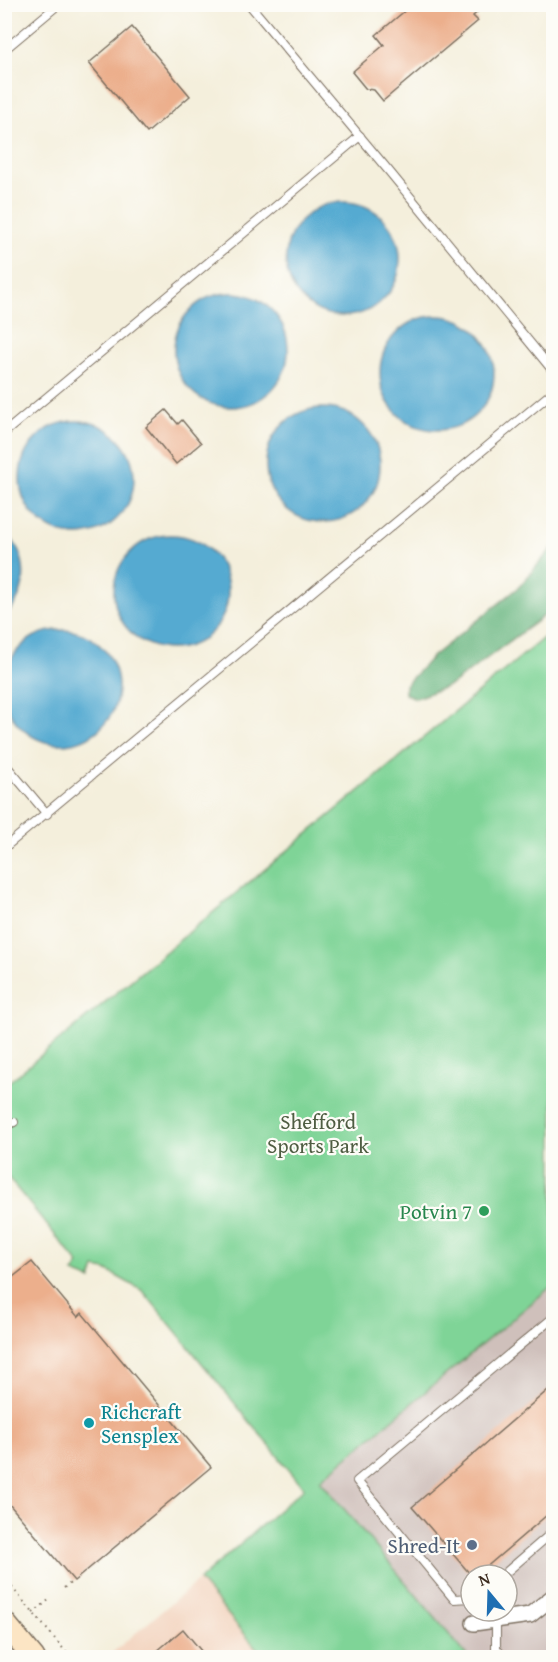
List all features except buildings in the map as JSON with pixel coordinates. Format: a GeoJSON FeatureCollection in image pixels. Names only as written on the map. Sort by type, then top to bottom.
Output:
{"type":"FeatureCollection","features":[{"type":"Feature","properties":{"kind":"street"},"geometry":{"type":"LineString","coordinates":[[519,1615],[530,1615],[554,1596]]}},
{"type":"Feature","properties":{"kind":"street"},"geometry":{"type":"LineString","coordinates":[[4,1622],[34,1658]]}},
{"type":"Feature","properties":{"kind":"lane"},"geometry":{"type":"LineString","coordinates":[[4,50],[59,4]]}},
{"type":"Feature","properties":{"kind":"lane"},"geometry":{"type":"LineString","coordinates":[[249,4],[554,372]]}},
{"type":"Feature","properties":{"kind":"lane"},"geometry":{"type":"LineString","coordinates":[[4,433],[360,136]]}},
{"type":"Feature","properties":{"kind":"lane"},"geometry":{"type":"LineString","coordinates":[[4,848],[554,391]]}},
{"type":"Feature","properties":{"kind":"lane"},"geometry":{"type":"LineString","coordinates":[[4,763],[47,814]]}},
{"type":"Feature","properties":{"kind":"lane"},"geometry":{"type":"LineString","coordinates":[[4,1126],[14,1122]]}},
{"type":"Feature","properties":{"kind":"lane"},"geometry":{"type":"LineString","coordinates":[[459,1599],[454,1599],[357,1481],[554,1317]]}},
{"type":"Feature","properties":{"kind":"lane"},"geometry":{"type":"LineString","coordinates":[[517,1563],[554,1531]]}},
{"type":"Feature","properties":{"kind":"lane"},"geometry":{"type":"LineString","coordinates":[[492,1623],[496,1648],[504,1658]]}},
{"type":"Feature","properties":{"kind":"path"},"geometry":{"type":"LineString","coordinates":[[4,1578],[71,1658]]}},
{"type":"Feature","properties":{"kind":"path"},"geometry":{"type":"LineString","coordinates":[[64,1588],[73,1581]]}},
{"type":"Feature","properties":{"kind":"path"},"geometry":{"type":"LineString","coordinates":[[33,1613],[50,1599]]}},
{"type":"Feature","properties":{"kind":"shaded area"},"geometry":{"type":"Polygon","coordinates":[[[553,1285],[553,1657],[468,1657],[319,1480],[553,1285]]]}},
{"type":"Feature","properties":{"kind":"shaded area"},"geometry":{"type":"Polygon","coordinates":[[[199,1580],[264,1657],[106,1658],[199,1580]]]}},
{"type":"Feature","properties":{"kind":"green space"},"geometry":{"type":"Polygon","coordinates":[[[553,547],[553,609],[451,685],[416,698],[405,694],[405,685],[433,656],[518,588],[553,547]]]}},
{"type":"Feature","properties":{"kind":"green space","name":"Shefford Sports Park"},"geometry":{"type":"Polygon","coordinates":[[[553,630],[553,1285],[320,1480],[468,1657],[264,1657],[199,1580],[304,1488],[143,1291],[106,1270],[95,1268],[91,1280],[73,1273],[79,1264],[5,1174],[4,1086],[553,630]]]}},
{"type":"Feature","properties":{"kind":"water"},"geometry":{"type":"Polygon","coordinates":[[[343,202],[365,206],[383,219],[396,237],[400,259],[396,281],[383,299],[365,312],[343,316],[321,312],[303,299],[290,281],[286,259],[290,237],[303,219],[321,206],[343,202]]]}},
{"type":"Feature","properties":{"kind":"water"},"geometry":{"type":"Polygon","coordinates":[[[231,293],[253,297],[271,310],[284,328],[288,350],[284,372],[271,390],[253,403],[231,407],[209,403],[191,390],[178,372],[174,350],[178,328],[191,310],[209,297],[231,293]]]}},
{"type":"Feature","properties":{"kind":"water"},"geometry":{"type":"Polygon","coordinates":[[[437,316],[459,320],[477,333],[490,351],[494,373],[490,395],[477,413],[459,426],[437,430],[415,426],[397,413],[384,395],[380,373],[384,351],[397,333],[415,320],[437,316]]]}},
{"type":"Feature","properties":{"kind":"water"},"geometry":{"type":"Polygon","coordinates":[[[323,408],[345,412],[363,425],[376,443],[380,465],[376,487],[363,505],[345,518],[323,522],[301,518],[283,505],[270,487],[266,465],[270,443],[283,425],[301,412],[323,408]]]}},
{"type":"Feature","properties":{"kind":"water"},"geometry":{"type":"Polygon","coordinates":[[[77,421],[99,425],[117,438],[130,456],[134,478],[130,500],[117,518],[99,531],[77,535],[55,531],[37,518],[24,500],[20,478],[24,456],[37,438],[55,425],[77,421]]]}},
{"type":"Feature","properties":{"kind":"water"},"geometry":{"type":"Polygon","coordinates":[[[4,531],[19,551],[24,574],[19,596],[5,616],[4,531]]]}},
{"type":"Feature","properties":{"kind":"water"},"geometry":{"type":"Polygon","coordinates":[[[171,535],[193,539],[211,552],[224,570],[228,592],[224,614],[211,632],[193,645],[171,649],[149,645],[131,632],[118,614],[114,592],[118,570],[131,552],[149,539],[171,535]]]}},
{"type":"Feature","properties":{"kind":"water"},"geometry":{"type":"Polygon","coordinates":[[[61,630],[83,634],[101,647],[114,665],[118,687],[114,709],[101,727],[83,740],[61,744],[39,740],[21,727],[8,709],[4,687],[8,665],[21,647],[39,634],[61,630]]]}},
{"type":"Feature","properties":{"kind":"place","name":"Potvin 7"},"geometry":{"type":"Point","coordinates":[484,1211]}},
{"type":"Feature","properties":{"kind":"place","name":"Richcraft Sensplex"},"geometry":{"type":"Point","coordinates":[89,1423]}},
{"type":"Feature","properties":{"kind":"place","name":"Shred-It"},"geometry":{"type":"Point","coordinates":[472,1545]}}]}
